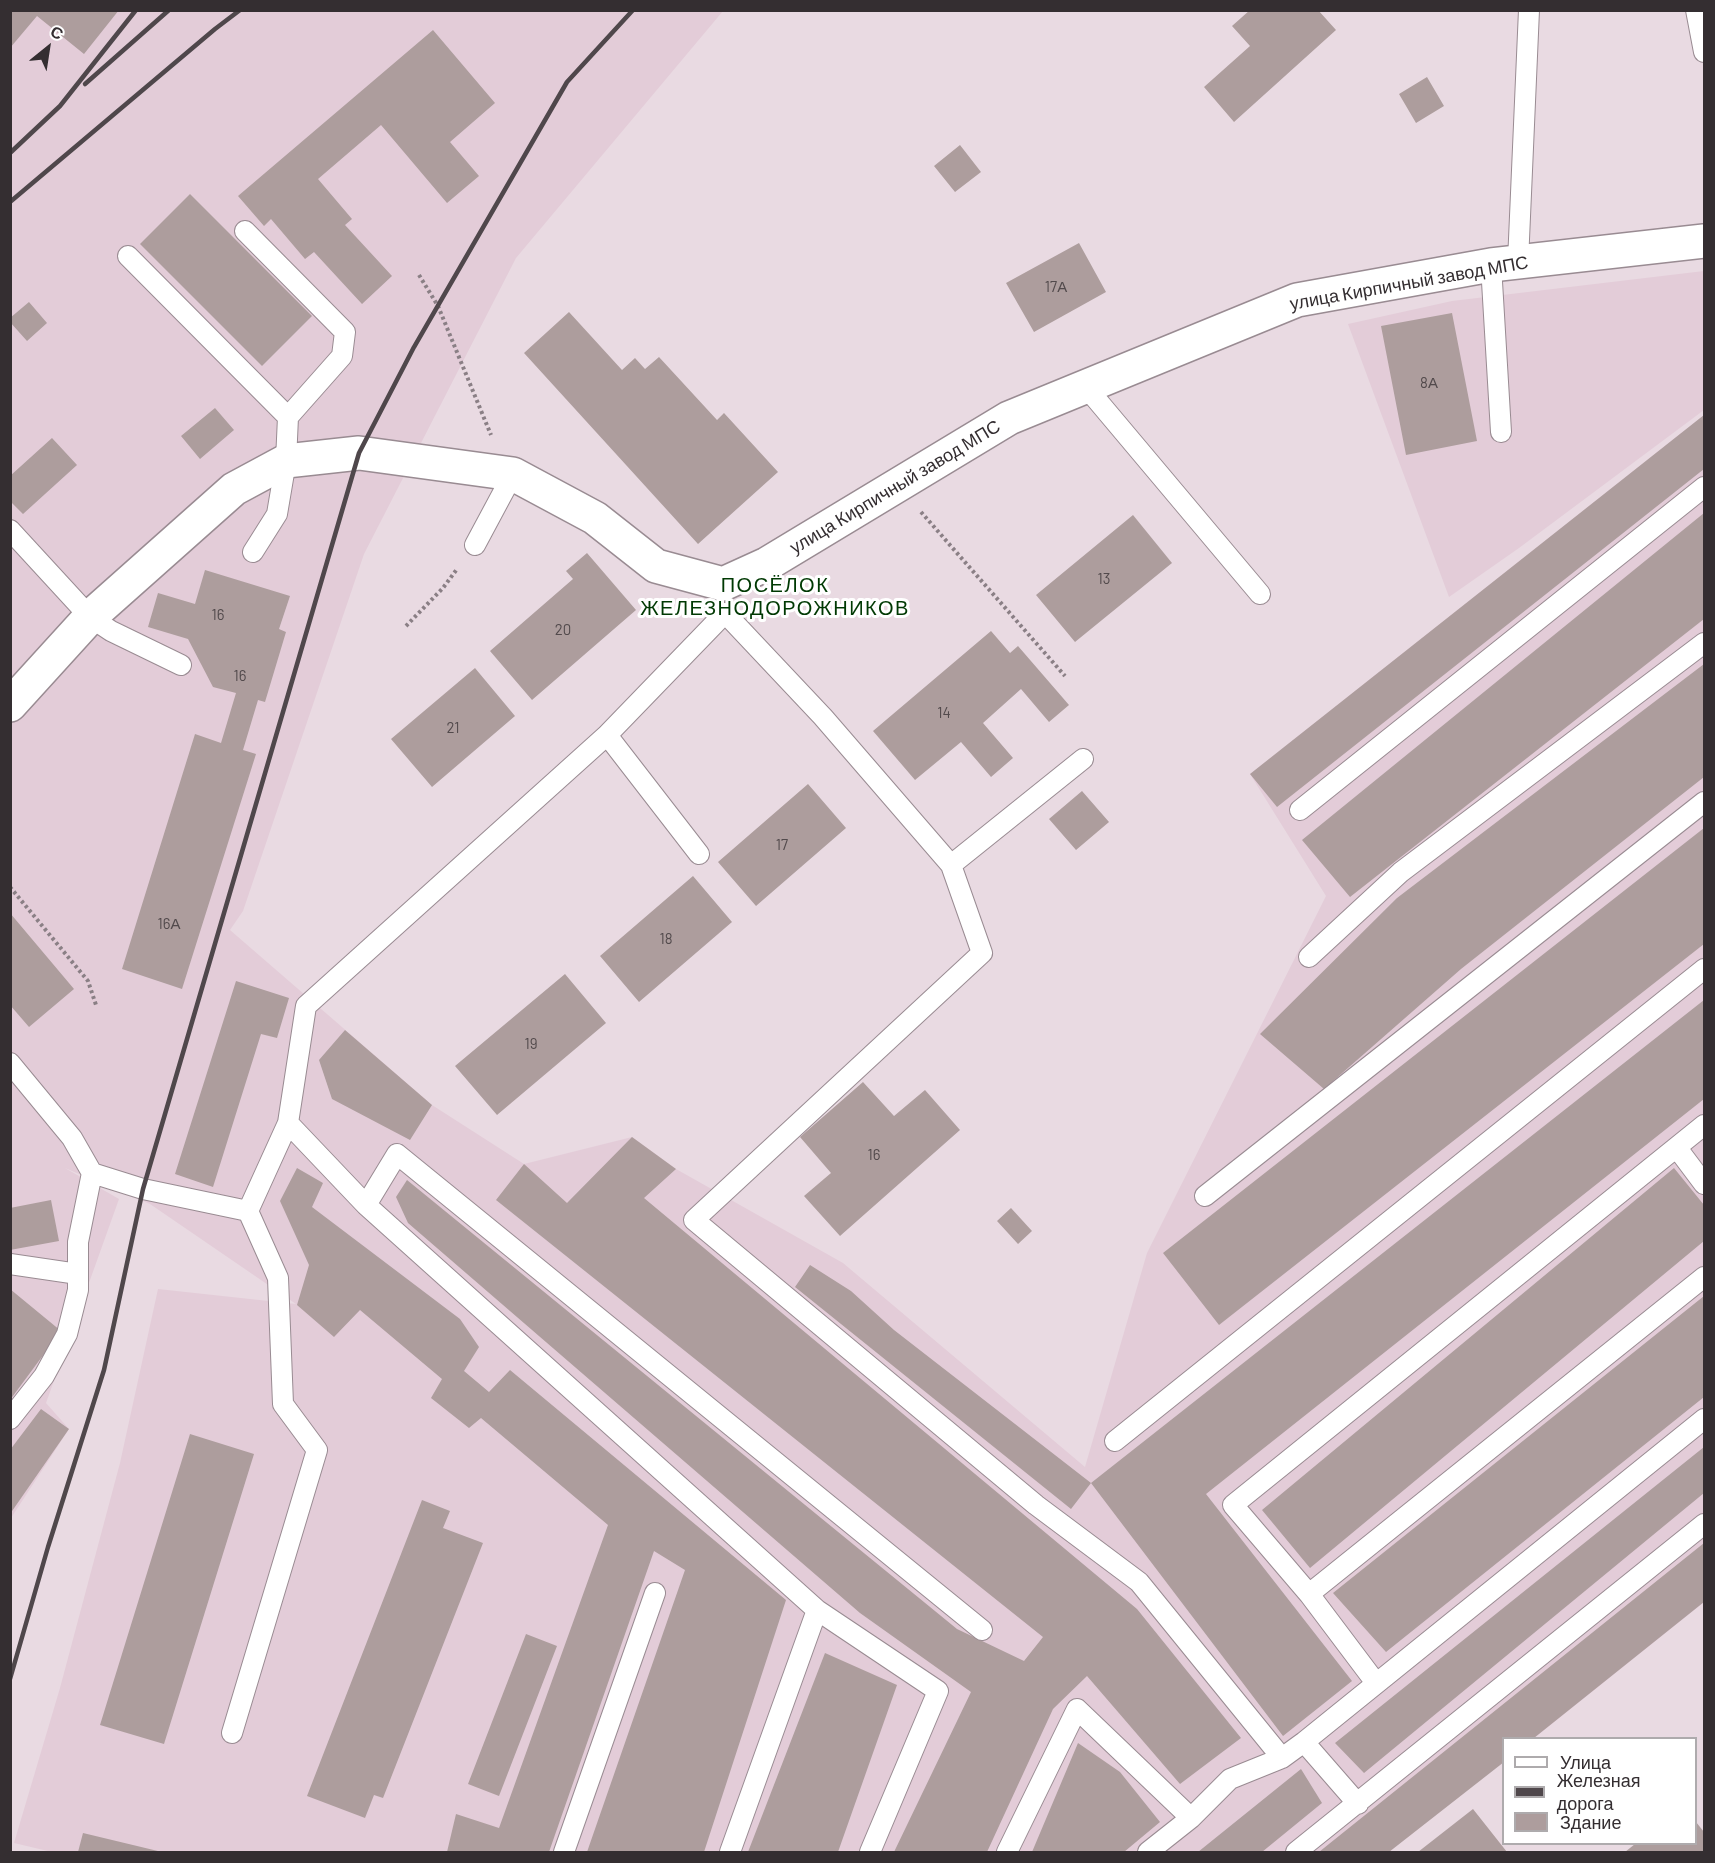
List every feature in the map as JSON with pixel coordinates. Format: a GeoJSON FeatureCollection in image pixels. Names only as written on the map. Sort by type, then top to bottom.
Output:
{"type":"FeatureCollection","features":[{"type":"Feature","properties":{"kind":"street","name":"улица Кирпичный завод МПС"},"geometry":{"type":"LineString","coordinates":[[724,598],[767,564],[1009,418],[1297,300],[1505,264],[1704,241]]}},
{"type":"Feature","properties":{"kind":"street"},"geometry":{"type":"LineString","coordinates":[[10,705],[90,617],[234,489],[286,461],[359,453],[513,474],[595,518],[656,566],[724,598]]}},
{"type":"Feature","properties":{"kind":"lane"},"geometry":{"type":"LineString","coordinates":[[1501,432],[1505,264],[1529,10]]}},
{"type":"Feature","properties":{"kind":"lane"},"geometry":{"type":"LineString","coordinates":[[1696,10],[1704,52]]}},
{"type":"Feature","properties":{"kind":"lane"},"geometry":{"type":"LineString","coordinates":[[245,231],[345,332],[342,356],[288,417],[286,461],[277,514],[253,552]]}},
{"type":"Feature","properties":{"kind":"lane"},"geometry":{"type":"LineString","coordinates":[[128,256],[288,417]]}},
{"type":"Feature","properties":{"kind":"lane"},"geometry":{"type":"LineString","coordinates":[[1086,387],[1260,594]]}},
{"type":"Feature","properties":{"kind":"lane"},"geometry":{"type":"LineString","coordinates":[[475,545],[513,474]]}},
{"type":"Feature","properties":{"kind":"lane"},"geometry":{"type":"LineString","coordinates":[[1300,810],[1704,487]]}},
{"type":"Feature","properties":{"kind":"lane"},"geometry":{"type":"LineString","coordinates":[[10,530],[90,617],[111,631],[181,665]]}},
{"type":"Feature","properties":{"kind":"lane"},"geometry":{"type":"LineString","coordinates":[[232,1733],[317,1450],[284,1404],[278,1278],[248,1211],[288,1123],[306,1006],[607,735],[724,598],[951,865],[982,953],[694,1220],[1036,1505],[1139,1582],[1282,1758]]}},
{"type":"Feature","properties":{"kind":"lane"},"geometry":{"type":"LineString","coordinates":[[1309,957],[1401,872],[1704,643]]}},
{"type":"Feature","properties":{"kind":"lane"},"geometry":{"type":"LineString","coordinates":[[607,735],[699,854]]}},
{"type":"Feature","properties":{"kind":"lane"},"geometry":{"type":"LineString","coordinates":[[951,865],[1083,759]]}},
{"type":"Feature","properties":{"kind":"lane"},"geometry":{"type":"LineString","coordinates":[[1205,1196],[1704,802]]}},
{"type":"Feature","properties":{"kind":"lane"},"geometry":{"type":"LineString","coordinates":[[1115,1441],[1704,969]]}},
{"type":"Feature","properties":{"kind":"lane"},"geometry":{"type":"LineString","coordinates":[[10,1063],[72,1138],[92,1173],[78,1242],[78,1290],[67,1334],[44,1376],[10,1419]]}},
{"type":"Feature","properties":{"kind":"lane"},"geometry":{"type":"LineString","coordinates":[[288,1123],[366,1205],[817,1610],[938,1691],[870,1852]]}},
{"type":"Feature","properties":{"kind":"lane"},"geometry":{"type":"LineString","coordinates":[[1376,1683],[1309,1594],[1233,1505],[1704,1125]]}},
{"type":"Feature","properties":{"kind":"lane"},"geometry":{"type":"LineString","coordinates":[[1677,1148],[1704,1184]]}},
{"type":"Feature","properties":{"kind":"lane"},"geometry":{"type":"LineString","coordinates":[[366,1205],[397,1154],[982,1630]]}},
{"type":"Feature","properties":{"kind":"lane"},"geometry":{"type":"LineString","coordinates":[[92,1173],[143,1189],[248,1211]]}},
{"type":"Feature","properties":{"kind":"lane"},"geometry":{"type":"LineString","coordinates":[[10,1264],[78,1274]]}},
{"type":"Feature","properties":{"kind":"lane"},"geometry":{"type":"LineString","coordinates":[[1309,1594],[1704,1277]]}},
{"type":"Feature","properties":{"kind":"lane"},"geometry":{"type":"LineString","coordinates":[[1148,1852],[1191,1818],[1230,1779],[1282,1758],[1304,1742],[1704,1419]]}},
{"type":"Feature","properties":{"kind":"lane"},"geometry":{"type":"LineString","coordinates":[[1296,1852],[1704,1524]]}},
{"type":"Feature","properties":{"kind":"lane"},"geometry":{"type":"LineString","coordinates":[[564,1852],[654,1593]]}},
{"type":"Feature","properties":{"kind":"lane"},"geometry":{"type":"LineString","coordinates":[[730,1852],[817,1610]]}},
{"type":"Feature","properties":{"kind":"lane"},"geometry":{"type":"LineString","coordinates":[[1007,1852],[1077,1710],[1191,1818]]}},
{"type":"Feature","properties":{"kind":"lane"},"geometry":{"type":"LineString","coordinates":[[1304,1742],[1358,1804]]}},
{"type":"Feature","properties":{"kind":"path"},"geometry":{"type":"LineString","coordinates":[[419,274],[438,306],[497,450],[513,474]]}},
{"type":"Feature","properties":{"kind":"path"},"geometry":{"type":"LineString","coordinates":[[899,486],[1065,676]]}},
{"type":"Feature","properties":{"kind":"path"},"geometry":{"type":"LineString","coordinates":[[406,626],[443,588],[475,545]]}},
{"type":"Feature","properties":{"kind":"path"},"geometry":{"type":"LineString","coordinates":[[10,887],[88,981],[96,1005]]}},
{"type":"Feature","properties":{"kind":"shaded area"},"geometry":{"type":"Polygon","coordinates":[[[11,11],[723,11],[516,258],[364,554],[243,911],[230,930],[432,1105],[524,1164],[632,1137],[676,1169],[843,1263],[1085,1467],[1147,1253],[1326,896],[1250,774],[1704,415],[1704,1602],[1535,1737],[1502,1737],[1502,1763],[1389,1852],[52,1852],[14,1843],[60,1688],[120,1463],[158,1289],[296,1304],[150,1204],[65,1168],[119,1199],[46,1403],[69,1429],[11,1518],[11,11]]]}},
{"type":"Feature","properties":{"kind":"shaded area"},"geometry":{"type":"Polygon","coordinates":[[[1704,271],[1704,410],[1519,548],[1449,597],[1348,324],[1452,301],[1704,271]]]}},
{"type":"Feature","properties":{"kind":"building"},"geometry":{"type":"Polygon","coordinates":[[[10,10],[119,10],[84,54],[37,16],[10,48],[10,10]]]}},
{"type":"Feature","properties":{"kind":"building"},"geometry":{"type":"Polygon","coordinates":[[[1250,10],[1318,10],[1336,30],[1234,122],[1204,87],[1250,46],[1232,26],[1250,10]]]}},
{"type":"Feature","properties":{"kind":"building"},"geometry":{"type":"Polygon","coordinates":[[[433,30],[495,103],[450,142],[479,176],[447,203],[381,125],[318,179],[352,219],[345,225],[392,276],[362,304],[314,252],[305,259],[271,219],[264,226],[238,196],[433,30]]]}},
{"type":"Feature","properties":{"kind":"building"},"geometry":{"type":"Polygon","coordinates":[[[1427,77],[1444,106],[1416,123],[1399,94],[1427,77]]]}},
{"type":"Feature","properties":{"kind":"building"},"geometry":{"type":"Polygon","coordinates":[[[960,145],[981,172],[955,192],[934,166],[960,145]]]}},
{"type":"Feature","properties":{"kind":"building"},"geometry":{"type":"Polygon","coordinates":[[[190,194],[312,316],[262,366],[140,244],[190,194]]]}},
{"type":"Feature","properties":{"kind":"building"},"geometry":{"type":"Polygon","coordinates":[[[1079,243],[1106,292],[1034,332],[1006,283],[1079,243]]]}},
{"type":"Feature","properties":{"kind":"building"},"geometry":{"type":"Polygon","coordinates":[[[29,302],[47,323],[27,341],[10,322],[10,318],[29,302]]]}},
{"type":"Feature","properties":{"kind":"building"},"geometry":{"type":"Polygon","coordinates":[[[569,312],[622,370],[635,358],[645,369],[659,357],[717,420],[724,413],[778,472],[698,544],[524,353],[569,312]]]}},
{"type":"Feature","properties":{"kind":"building"},"geometry":{"type":"Polygon","coordinates":[[[1452,313],[1477,441],[1406,455],[1381,326],[1452,313]]]}},
{"type":"Feature","properties":{"kind":"building"},"geometry":{"type":"Polygon","coordinates":[[[215,408],[234,430],[200,459],[181,436],[215,408]]]}},
{"type":"Feature","properties":{"kind":"building"},"geometry":{"type":"Polygon","coordinates":[[[1704,415],[1704,469],[1277,807],[1250,774],[1704,415]]]}},
{"type":"Feature","properties":{"kind":"building"},"geometry":{"type":"Polygon","coordinates":[[[52,438],[77,465],[23,514],[10,501],[10,476],[52,438]]]}},
{"type":"Feature","properties":{"kind":"building"},"geometry":{"type":"Polygon","coordinates":[[[1704,513],[1704,619],[1350,897],[1302,840],[1704,513]]]}},
{"type":"Feature","properties":{"kind":"building"},"geometry":{"type":"Polygon","coordinates":[[[1133,515],[1172,563],[1075,642],[1036,595],[1133,515]]]}},
{"type":"Feature","properties":{"kind":"building"},"geometry":{"type":"Polygon","coordinates":[[[587,553],[636,610],[532,700],[490,651],[573,579],[566,571],[587,553]]]}},
{"type":"Feature","properties":{"kind":"building"},"geometry":{"type":"Polygon","coordinates":[[[205,570],[290,596],[279,629],[286,632],[265,702],[258,700],[243,750],[256,754],[182,989],[122,969],[195,734],[221,743],[236,693],[213,687],[188,639],[148,627],[158,593],[195,604],[205,570]]]}},
{"type":"Feature","properties":{"kind":"building"},"geometry":{"type":"Polygon","coordinates":[[[991,631],[1010,653],[1018,646],[1069,705],[1049,722],[1021,689],[983,723],[1013,758],[991,777],[961,742],[915,780],[873,731],[991,631]]]}},
{"type":"Feature","properties":{"kind":"building"},"geometry":{"type":"Polygon","coordinates":[[[1704,664],[1704,777],[1461,969],[1324,1089],[1260,1034],[1397,898],[1704,664]]]}},
{"type":"Feature","properties":{"kind":"building"},"geometry":{"type":"Polygon","coordinates":[[[475,668],[515,716],[432,787],[391,739],[475,668]]]}},
{"type":"Feature","properties":{"kind":"building"},"geometry":{"type":"Polygon","coordinates":[[[808,784],[846,828],[756,906],[718,862],[808,784]]]}},
{"type":"Feature","properties":{"kind":"building"},"geometry":{"type":"Polygon","coordinates":[[[1082,791],[1109,822],[1076,850],[1049,819],[1082,791]]]}},
{"type":"Feature","properties":{"kind":"building"},"geometry":{"type":"Polygon","coordinates":[[[1704,828],[1704,944],[1219,1325],[1163,1253],[1704,828]]]}},
{"type":"Feature","properties":{"kind":"building"},"geometry":{"type":"Polygon","coordinates":[[[693,876],[732,922],[639,1002],[600,956],[693,876]]]}},
{"type":"Feature","properties":{"kind":"building"},"geometry":{"type":"Polygon","coordinates":[[[10,913],[74,989],[29,1027],[10,1005],[10,913]]]}},
{"type":"Feature","properties":{"kind":"building"},"geometry":{"type":"Polygon","coordinates":[[[565,974],[606,1023],[497,1115],[455,1066],[565,974]]]}},
{"type":"Feature","properties":{"kind":"building"},"geometry":{"type":"Polygon","coordinates":[[[236,981],[289,998],[277,1038],[261,1034],[213,1187],[175,1174],[236,981]]]}},
{"type":"Feature","properties":{"kind":"building"},"geometry":{"type":"Polygon","coordinates":[[[1704,1000],[1704,1099],[1206,1494],[1352,1681],[1283,1736],[1091,1483],[1704,1000]]]}},
{"type":"Feature","properties":{"kind":"building"},"geometry":{"type":"Polygon","coordinates":[[[345,1030],[432,1105],[410,1140],[332,1099],[319,1060],[345,1030]]]}},
{"type":"Feature","properties":{"kind":"building"},"geometry":{"type":"Polygon","coordinates":[[[863,1082],[894,1116],[925,1090],[960,1130],[840,1236],[804,1196],[831,1173],[800,1137],[863,1082]]]}},
{"type":"Feature","properties":{"kind":"building"},"geometry":{"type":"Polygon","coordinates":[[[632,1137],[676,1169],[644,1198],[1137,1609],[1241,1738],[1180,1784],[1087,1676],[1053,1709],[987,1852],[894,1852],[971,1692],[860,1613],[408,1223],[396,1197],[407,1180],[957,1629],[1024,1661],[1043,1637],[496,1200],[524,1164],[567,1203],[632,1137]]]}},
{"type":"Feature","properties":{"kind":"building"},"geometry":{"type":"Polygon","coordinates":[[[297,1168],[323,1183],[312,1207],[460,1319],[479,1347],[464,1371],[489,1392],[510,1370],[786,1600],[704,1852],[587,1852],[685,1570],[654,1551],[549,1852],[447,1852],[456,1814],[499,1828],[608,1525],[481,1418],[469,1428],[431,1398],[442,1379],[360,1310],[334,1337],[297,1305],[309,1265],[280,1201],[297,1168]]]}},
{"type":"Feature","properties":{"kind":"building"},"geometry":{"type":"Polygon","coordinates":[[[1674,1168],[1704,1205],[1704,1241],[1310,1568],[1262,1510],[1674,1168]]]}},
{"type":"Feature","properties":{"kind":"building"},"geometry":{"type":"Polygon","coordinates":[[[51,1200],[59,1241],[10,1250],[10,1208],[51,1200]]]}},
{"type":"Feature","properties":{"kind":"building"},"geometry":{"type":"Polygon","coordinates":[[[1011,1208],[1032,1231],[1018,1244],[997,1221],[1011,1208]]]}},
{"type":"Feature","properties":{"kind":"building"},"geometry":{"type":"Polygon","coordinates":[[[810,1265],[851,1291],[894,1330],[1091,1483],[1071,1509],[795,1287],[810,1265]]]}},
{"type":"Feature","properties":{"kind":"building"},"geometry":{"type":"Polygon","coordinates":[[[10,1289],[61,1331],[10,1400],[10,1289]]]}},
{"type":"Feature","properties":{"kind":"building"},"geometry":{"type":"Polygon","coordinates":[[[1704,1296],[1704,1397],[1386,1652],[1333,1593],[1704,1296]]]}},
{"type":"Feature","properties":{"kind":"building"},"geometry":{"type":"Polygon","coordinates":[[[41,1409],[69,1429],[10,1514],[10,1450],[41,1409]]]}},
{"type":"Feature","properties":{"kind":"building"},"geometry":{"type":"Polygon","coordinates":[[[190,1434],[254,1454],[164,1744],[100,1725],[190,1434]]]}},
{"type":"Feature","properties":{"kind":"building"},"geometry":{"type":"Polygon","coordinates":[[[1704,1447],[1704,1493],[1364,1773],[1335,1743],[1704,1447]]]}},
{"type":"Feature","properties":{"kind":"building"},"geometry":{"type":"Polygon","coordinates":[[[422,1500],[450,1511],[443,1528],[483,1543],[383,1798],[374,1795],[365,1818],[307,1796],[422,1500]]]}},
{"type":"Feature","properties":{"kind":"building"},"geometry":{"type":"Polygon","coordinates":[[[1704,1543],[1704,1602],[1535,1737],[1502,1737],[1502,1764],[1389,1852],[1319,1852],[1704,1543]]]}},
{"type":"Feature","properties":{"kind":"building"},"geometry":{"type":"Polygon","coordinates":[[[526,1634],[557,1646],[499,1796],[468,1784],[526,1634]]]}},
{"type":"Feature","properties":{"kind":"building"},"geometry":{"type":"Polygon","coordinates":[[[825,1653],[897,1685],[838,1852],[748,1852],[825,1653]]]}},
{"type":"Feature","properties":{"kind":"building"},"geometry":{"type":"Polygon","coordinates":[[[1078,1743],[1120,1772],[1160,1822],[1124,1852],[1032,1852],[1078,1743]]]}},
{"type":"Feature","properties":{"kind":"building"},"geometry":{"type":"Polygon","coordinates":[[[1301,1769],[1322,1803],[1262,1852],[1198,1852],[1301,1769]]]}},
{"type":"Feature","properties":{"kind":"building"},"geometry":{"type":"Polygon","coordinates":[[[1473,1809],[1507,1852],[1418,1852],[1473,1809]]]}},
{"type":"Feature","properties":{"kind":"building"},"geometry":{"type":"Polygon","coordinates":[[[1697,1823],[1704,1832],[1704,1852],[1625,1852],[1634,1845],[1697,1845],[1697,1823]]]}},
{"type":"Feature","properties":{"kind":"building"},"geometry":{"type":"Polygon","coordinates":[[[83,1833],[162,1852],[78,1852],[83,1833]]]}},
{"type":"Feature","properties":{"kind":"railway"},"geometry":{"type":"LineString","coordinates":[[10,153],[60,106],[136,10]]}},
{"type":"Feature","properties":{"kind":"railway"},"geometry":{"type":"LineString","coordinates":[[85,84],[169,10]]}},
{"type":"Feature","properties":{"kind":"railway"},"geometry":{"type":"LineString","coordinates":[[10,202],[240,10]]}},
{"type":"Feature","properties":{"kind":"railway"},"geometry":{"type":"LineString","coordinates":[[10,1679],[48,1547],[104,1370],[143,1189],[359,453],[414,347],[567,82],[633,10]]}},
{"type":"Feature","properties":{"kind":"district","name":"ПОСЁЛОК ЖЕЛЕЗНОДОРОЖНИКОВ"},"geometry":{"type":"Point","coordinates":[775,596]}}]}
